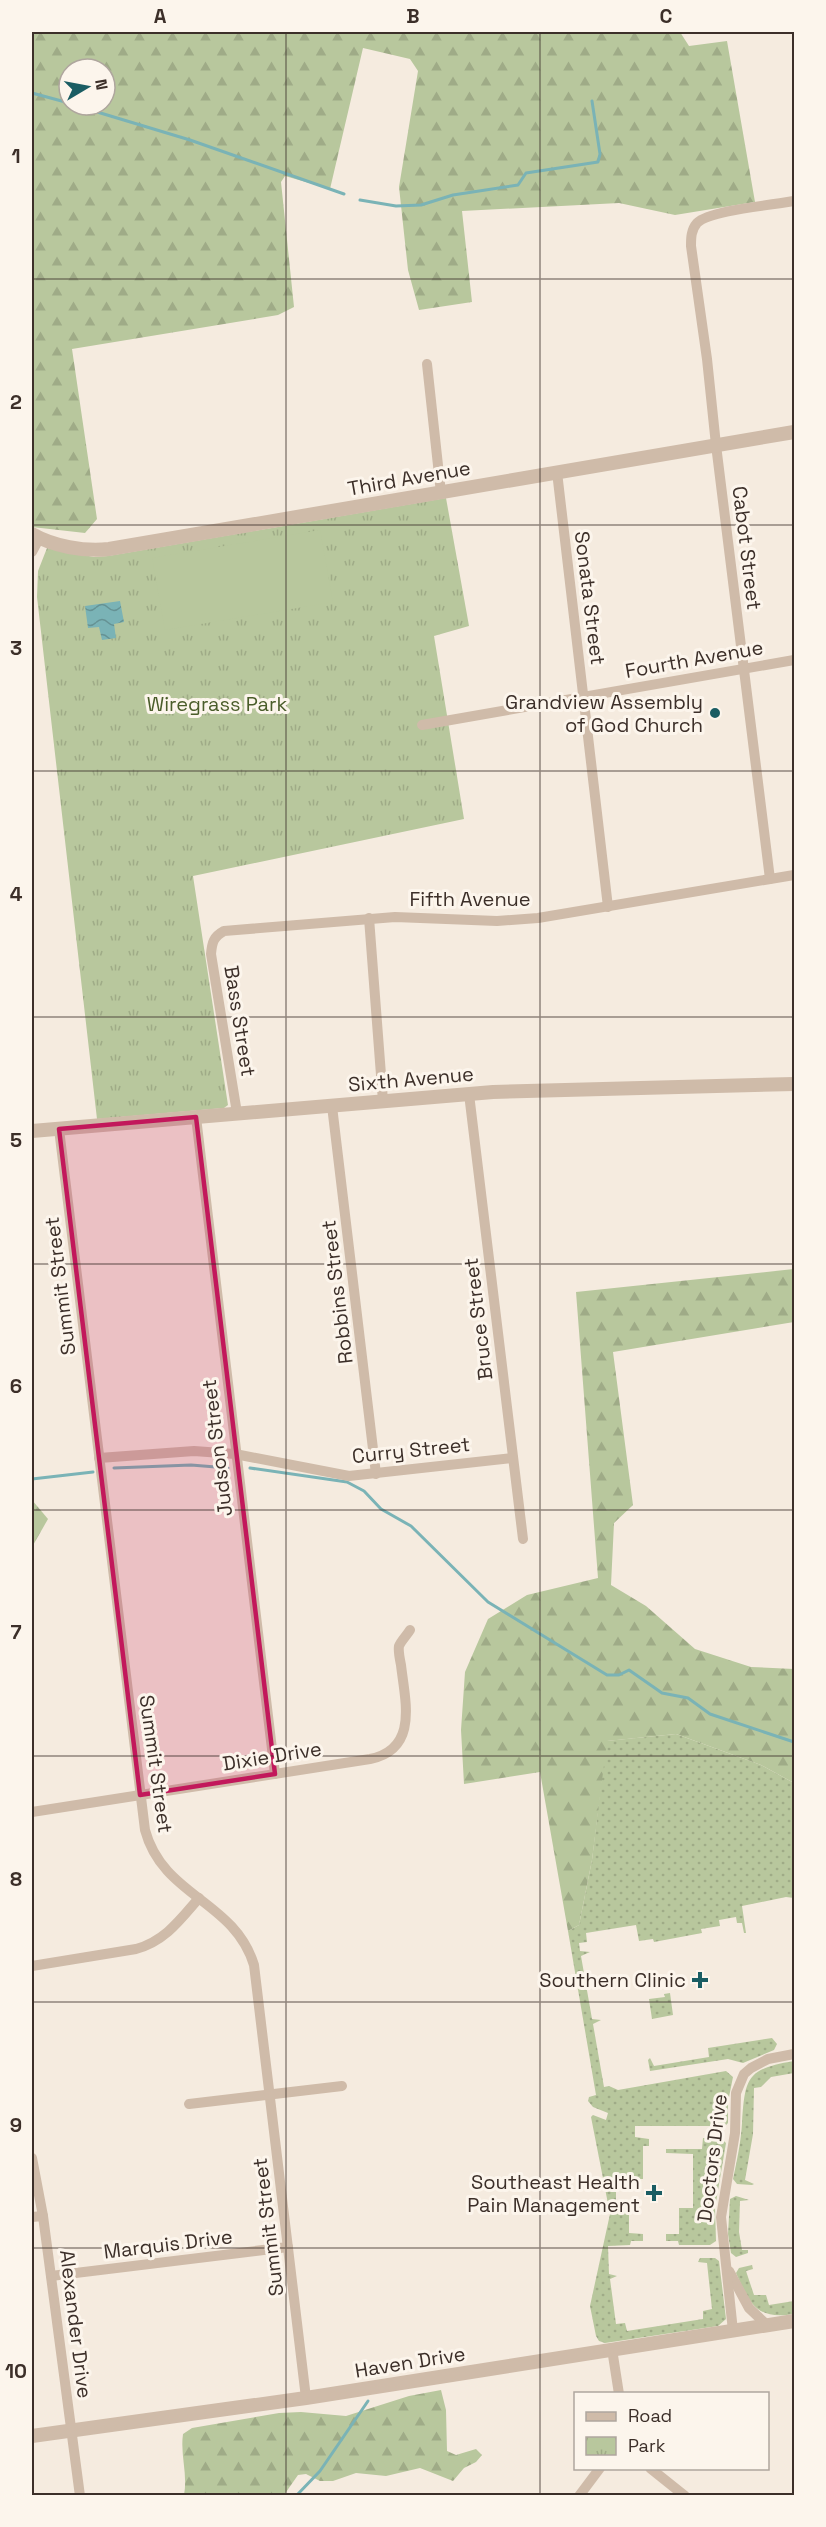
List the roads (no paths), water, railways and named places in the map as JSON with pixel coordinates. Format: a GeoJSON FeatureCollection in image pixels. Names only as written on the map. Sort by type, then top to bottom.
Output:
{"type":"FeatureCollection","features":[{"type":"Feature","properties":{"kind":"street","name":"Cabot Street"},"geometry":{"type":"LineString","coordinates":[[770,879],[691,233],[697,223],[723,213],[795,201]]}},
{"type":"Feature","properties":{"kind":"street"},"geometry":{"type":"LineString","coordinates":[[427,364],[441,493]]}},
{"type":"Feature","properties":{"kind":"street","name":"Third Avenue"},"geometry":{"type":"LineString","coordinates":[[35,536],[87,549],[109,549],[795,432]]}},
{"type":"Feature","properties":{"kind":"street","name":"Sonata Street"},"geometry":{"type":"LineString","coordinates":[[557,472],[608,907]]}},
{"type":"Feature","properties":{"kind":"street"},"geometry":{"type":"LineString","coordinates":[[32,552],[35,536]]}},
{"type":"Feature","properties":{"kind":"street","name":"Fourth Avenue"},"geometry":{"type":"LineString","coordinates":[[422,725],[795,660]]}},
{"type":"Feature","properties":{"kind":"street","name":"Fifth Avenue"},"geometry":{"type":"LineString","coordinates":[[216,936],[224,931],[369,918],[497,921],[538,918],[795,875]]}},
{"type":"Feature","properties":{"kind":"street"},"geometry":{"type":"LineString","coordinates":[[369,918],[383,1101]]}},
{"type":"Feature","properties":{"kind":"street","name":"Bass Street"},"geometry":{"type":"LineString","coordinates":[[216,936],[212,943],[211,954],[237,1113]]}},
{"type":"Feature","properties":{"kind":"street","name":"Sixth Avenue"},"geometry":{"type":"LineString","coordinates":[[32,1131],[561,1088],[795,1084]]}},
{"type":"Feature","properties":{"kind":"street","name":"Bruce Street"},"geometry":{"type":"LineString","coordinates":[[469,1094],[523,1539]]}},
{"type":"Feature","properties":{"kind":"street","name":"Robbins Street"},"geometry":{"type":"LineString","coordinates":[[332,1106],[376,1474]]}},
{"type":"Feature","properties":{"kind":"street","name":"Judson Street"},"geometry":{"type":"LineString","coordinates":[[196,1118],[275,1774]]}},
{"type":"Feature","properties":{"kind":"street","name":"Summit Street"},"geometry":{"type":"LineString","coordinates":[[59,1129],[145,1830],[152,1851],[171,1877],[232,1925],[251,1954],[256,1976],[306,2398]]}},
{"type":"Feature","properties":{"kind":"street","name":"Curry Street"},"geometry":{"type":"LineString","coordinates":[[99,1458],[170,1451],[236,1454],[349,1476],[513,1458]]}},
{"type":"Feature","properties":{"kind":"street","name":"Dixie Drive"},"geometry":{"type":"LineString","coordinates":[[32,1812],[377,1757],[394,1747],[402,1735],[406,1722],[399,1647],[410,1630]]}},
{"type":"Feature","properties":{"kind":"street"},"geometry":{"type":"LineString","coordinates":[[32,1966],[136,1949],[150,1944],[172,1929],[199,1898]]}},
{"type":"Feature","properties":{"kind":"street","name":"Doctors Drive"},"geometry":{"type":"LineString","coordinates":[[733,2331],[721,2217],[735,2133],[736,2093],[744,2074],[751,2068],[768,2059],[795,2054]]}},
{"type":"Feature","properties":{"kind":"street"},"geometry":{"type":"LineString","coordinates":[[189,2104],[342,2086]]}},
{"type":"Feature","properties":{"kind":"street","name":"Alexander Drive"},"geometry":{"type":"LineString","coordinates":[[32,2158],[44,2216],[80,2496]]}},
{"type":"Feature","properties":{"kind":"street"},"geometry":{"type":"LineString","coordinates":[[32,2217],[44,2216]]}},
{"type":"Feature","properties":{"kind":"street","name":"Marquis Drive"},"geometry":{"type":"LineString","coordinates":[[51,2276],[288,2247]]}},
{"type":"Feature","properties":{"kind":"street","name":"Doctors Drive"},"geometry":{"type":"LineString","coordinates":[[726,2265],[749,2308],[767,2325]]}},
{"type":"Feature","properties":{"kind":"street","name":"Haven Drive"},"geometry":{"type":"LineString","coordinates":[[32,2436],[306,2398],[795,2321]]}},
{"type":"Feature","properties":{"kind":"street"},"geometry":{"type":"LineString","coordinates":[[612,2349],[619,2392]]}},
{"type":"Feature","properties":{"kind":"street"},"geometry":{"type":"LineString","coordinates":[[579,2496],[599,2470]]}},
{"type":"Feature","properties":{"kind":"street"},"geometry":{"type":"LineString","coordinates":[[651,2470],[685,2496]]}},
{"type":"Feature","properties":{"kind":"water"},"geometry":{"type":"Polygon","coordinates":[[[120,601],[124,622],[114,624],[116,638],[102,640],[99,627],[88,628],[85,606],[120,601]]]}},
{"type":"Feature","properties":{"kind":"waterway"},"geometry":{"type":"LineString","coordinates":[[32,93],[57,100]]}},
{"type":"Feature","properties":{"kind":"waterway"},"geometry":{"type":"LineString","coordinates":[[360,200],[396,206],[421,205],[453,195],[518,185],[526,173],[598,162],[600,154],[592,101]]}},
{"type":"Feature","properties":{"kind":"waterway"},"geometry":{"type":"LineString","coordinates":[[114,117],[190,140],[344,194]]}},
{"type":"Feature","properties":{"kind":"waterway"},"geometry":{"type":"LineString","coordinates":[[114,1468],[191,1465],[228,1468]]}},
{"type":"Feature","properties":{"kind":"waterway"},"geometry":{"type":"LineString","coordinates":[[250,1468],[347,1482],[364,1491],[381,1509],[411,1526],[488,1602],[607,1675],[619,1675],[629,1670],[662,1693],[688,1698],[710,1714],[794,1742]]}},
{"type":"Feature","properties":{"kind":"waterway"},"geometry":{"type":"LineString","coordinates":[[32,1479],[93,1472]]}},
{"type":"Feature","properties":{"kind":"waterway"},"geometry":{"type":"LineString","coordinates":[[296,2496],[320,2471],[368,2401]]}},
{"type":"Feature","properties":{"kind":"place","name":"Grandview Assembly of God Church"},"geometry":{"type":"Point","coordinates":[715,713]}},
{"type":"Feature","properties":{"kind":"place","name":"Southern Clinic"},"geometry":{"type":"Point","coordinates":[700,1980]}},
{"type":"Feature","properties":{"kind":"place","name":"Southeast Health Pain Management"},"geometry":{"type":"Point","coordinates":[654,2193]}},
{"type":"Feature","properties":{"kind":"park label","name":"Wiregrass Park"},"geometry":{"type":"Point","coordinates":[217,704]}}]}
